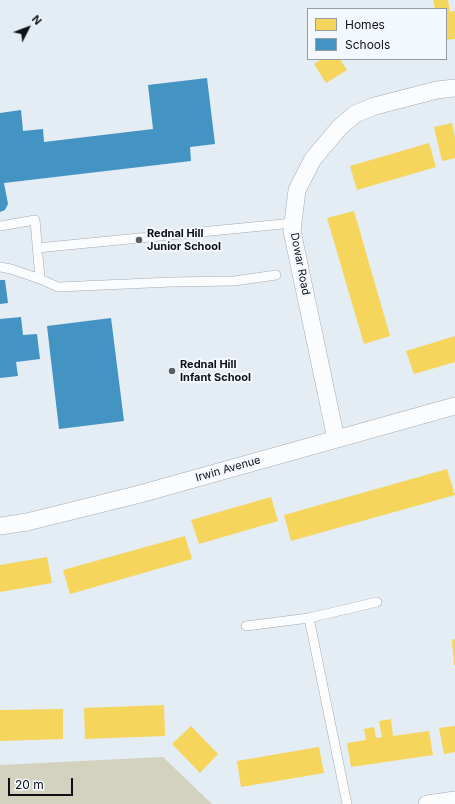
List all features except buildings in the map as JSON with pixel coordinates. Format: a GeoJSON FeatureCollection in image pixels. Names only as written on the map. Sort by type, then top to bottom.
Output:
{"type":"FeatureCollection","features":[{"type":"Feature","properties":{"kind":"street","name":"Dowar Road"},"geometry":{"type":"LineString","coordinates":[[336,439],[292,231],[296,190],[313,159],[339,128],[355,114],[375,106],[437,90],[455,88]]}},
{"type":"Feature","properties":{"kind":"street","name":"Irwin Avenue"},"geometry":{"type":"LineString","coordinates":[[0,526],[27,522],[140,494],[455,406]]}},
{"type":"Feature","properties":{"kind":"street"},"geometry":{"type":"LineString","coordinates":[[427,804],[455,800]]}},
{"type":"Feature","properties":{"kind":"lane"},"geometry":{"type":"LineString","coordinates":[[0,226],[35,220],[40,279]]}},
{"type":"Feature","properties":{"kind":"lane"},"geometry":{"type":"LineString","coordinates":[[38,248],[293,223]]}},
{"type":"Feature","properties":{"kind":"lane"},"geometry":{"type":"LineString","coordinates":[[0,267],[40,279],[58,287],[234,281],[276,275]]}},
{"type":"Feature","properties":{"kind":"lane"},"geometry":{"type":"LineString","coordinates":[[246,626],[309,618],[377,602]]}},
{"type":"Feature","properties":{"kind":"lane"},"geometry":{"type":"LineString","coordinates":[[309,618],[347,804]]}},
{"type":"Feature","properties":{"kind":"green space"},"geometry":{"type":"Polygon","coordinates":[[[163,757],[212,804],[0,804],[0,765],[163,757]]]}},
{"type":"Feature","properties":{"kind":"place","name":"Rednal Hill Junior School"},"geometry":{"type":"Point","coordinates":[139,240]}},
{"type":"Feature","properties":{"kind":"place","name":"Rednal Hill Infant School"},"geometry":{"type":"Point","coordinates":[172,371]}}]}
